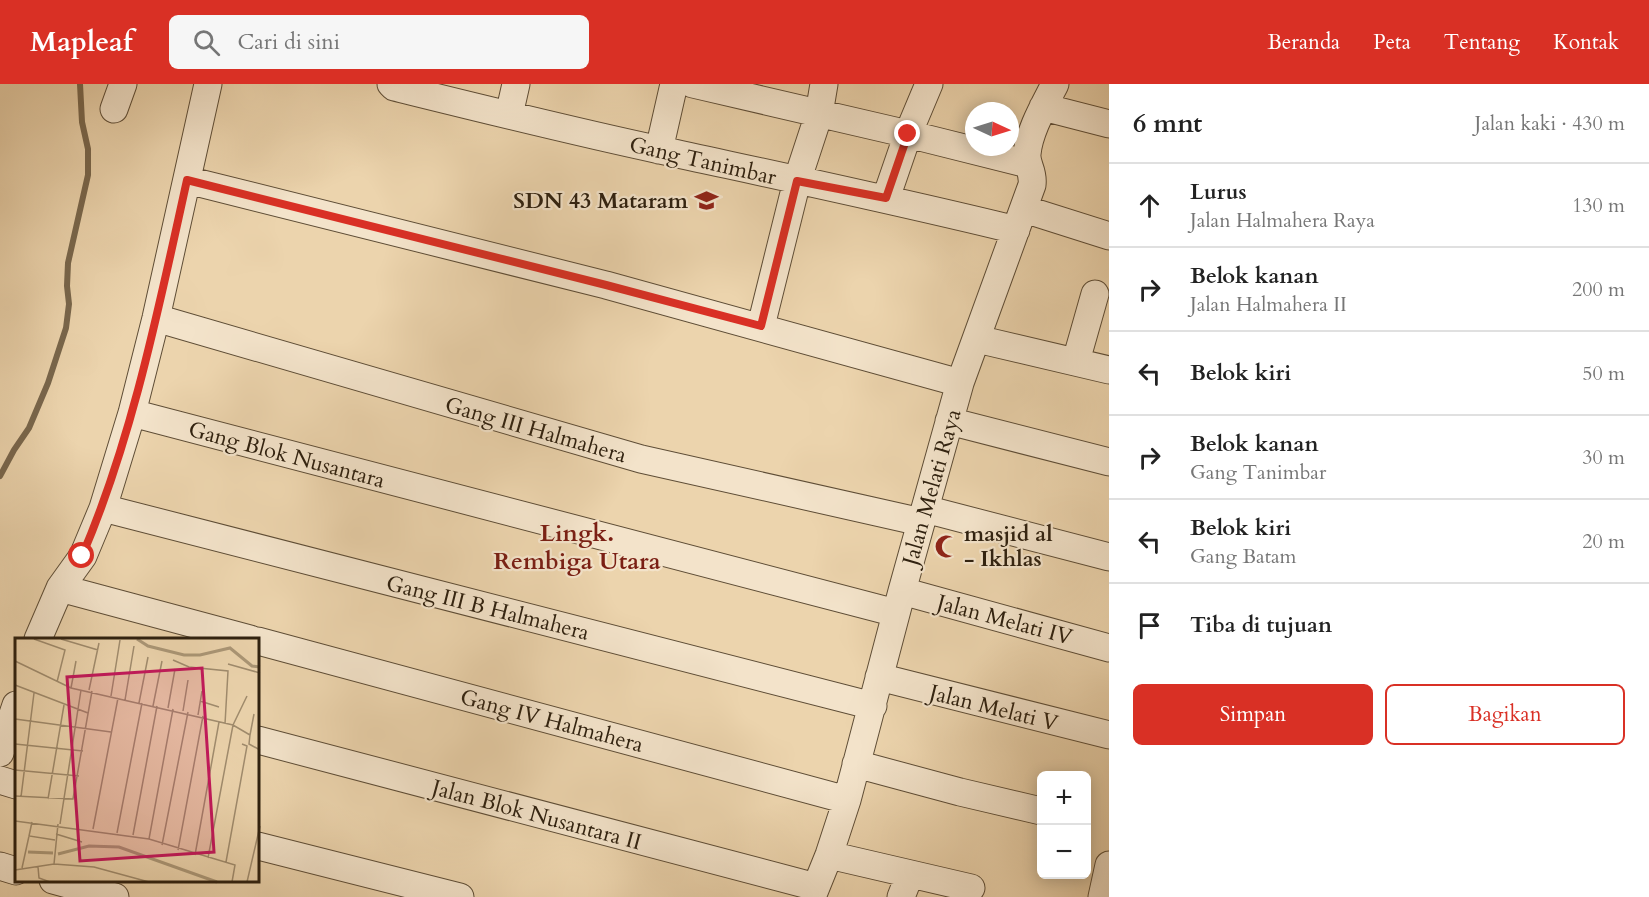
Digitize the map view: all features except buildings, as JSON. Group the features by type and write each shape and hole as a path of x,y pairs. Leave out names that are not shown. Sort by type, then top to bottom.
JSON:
{"street":[{"path":"114,109 123,84"},
{"path":"39,638 60,588 82,556 103,508 132,413 156,318 208,84"},
{"name":"Gang Tanimbar","path":"391,84 394,87 509,115 797,181 1109,236"},
{"path":"509,115 516,84"},
{"path":"659,150 674,84"},
{"path":"693,84 1028,164"},
{"path":"761,326 797,181 819,114 825,84"},
{"path":"886,198 908,134 929,84"},
{"path":"1049,95 1109,124"},
{"name":"Jalan Melati Raya","path":"814,892 847,800 960,383 1020,220 1033,177 1028,164 1029,147 1049,95"},
{"path":"187,180 595,282 761,326 960,383"},
{"path":"1076,362 1095,294"},
{"name":"Gang III Halmahera","path":"156,318 641,459 923,515 1109,557"},
{"path":"977,339 1109,370"},
{"name":"Gang Blok Nusantara","path":"132,413 899,602"},
{"path":"949,421 1109,462"},
{"name":"Gang III B Halmahera","path":"103,508 873,706"},
{"path":"60,588 246,638"},
{"name":"Jalan Melati IV","path":"899,602 1109,648"},
{"name":"Gang IV Halmahera","path":"260,642 847,800"},
{"name":"Jalan Melati V","path":"879,677 1109,735"},
{"path":"0,753 15,708"},
{"name":"Jalan Blok Nusantara II","path":"260,741 814,892"},
{"path":"856,764 1037,810"},
{"path":"0,780 15,784"},
{"path":"260,847 460,897"},
{"path":"829,855 906,885 971,888"},
{"path":"1102,897 1109,865"},
{"path":"0,866 15,871"},
{"path":"60,882 115,897"}],"waterway":[{"path":"0,476 29,428 48,383 66,328 69,304 68,263 88,175 88,149 82,122 80,84"}],"place":[{"name":"SDN 43 Mataram","path":"706,200"},
{"name":"masjid al - Ikhlas","path":"946,546"}],"district":[{"name":"Lingk. Rembiga Utara","path":"577,547"}],"route":[{"path":"82,556 103,508 132,413 187,180 761,326 797,181 886,198 908,134"}]}
